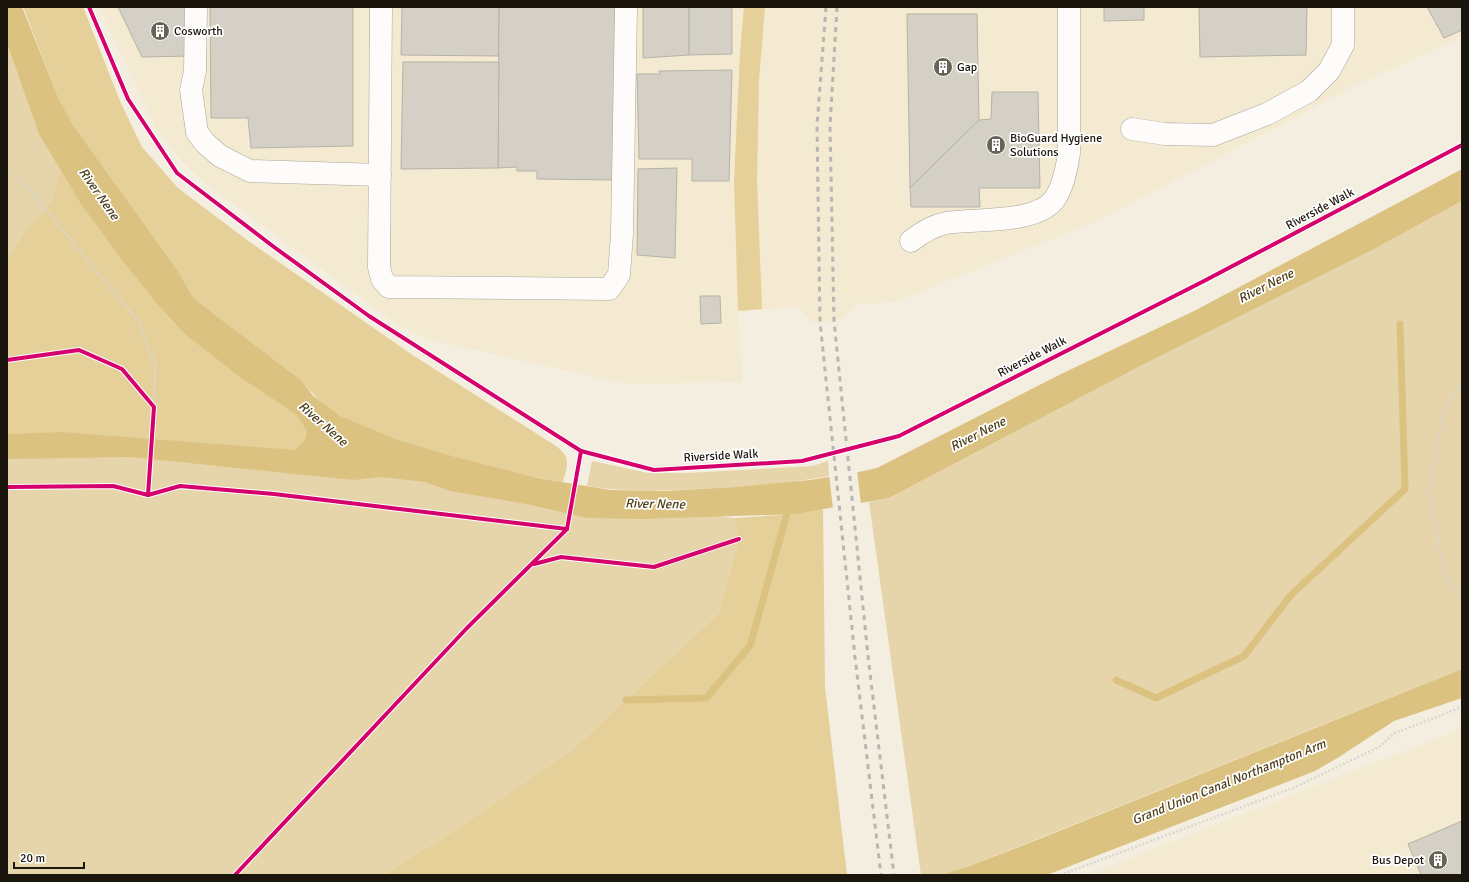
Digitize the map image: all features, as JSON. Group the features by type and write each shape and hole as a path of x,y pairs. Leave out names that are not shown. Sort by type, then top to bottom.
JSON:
{"lane":[{"path":"196,7 195,71 191,90 197,132 205,143 220,156 250,171 380,175"},
{"path":"381,7 379,267 382,279 389,287 609,289 619,275 622,234 626,7"},
{"path":"911,241 925,230 946,223 1020,217 1043,208 1056,198 1067,170 1069,7"},
{"path":"1132,129 1166,134 1213,135 1267,114 1309,91 1329,71 1343,45 1343,7"}],"path":[{"path":"7,172 29,189 138,321 155,363 154,408 148,495"},
{"path":"1462,381 1443,413 1428,491 1445,577 1462,596"},
{"path":"141,494 154,494"},
{"path":"235,875 467,628 567,529 568,522"},
{"path":"559,528 567,529"},
{"path":"1060,875 1293,788 1379,747 1395,732 1462,707"}],"shaded area":[{"path":"7,7 9,7 70,152 268,376 529,493 734,518 739,539 719,613 570,752 444,837 383,875 7,875"},
{"path":"23,7 83,7 120,101 142,147 178,188 247,240 414,356 556,446 564,454 567,462 563,482 515,473 466,461 394,439 347,420 323,404 301,380 193,298 178,271 73,125 59,99"},
{"path":"99,7 1462,7 1462,37 1358,84 1102,219 895,302 858,304 841,320 813,323 799,307 738,311 742,382 627,384 430,340 398,325 207,185 179,158 157,130"},
{"path":"744,7 765,7 759,80 757,181 762,309 738,311 734,181 740,53"},
{"path":"61,172 122,260 158,305 186,335 240,377 297,415 307,431 306,441 295,450 61,432 7,434 7,261 25,232 51,204"},
{"path":"1462,201 1462,669 967,867 940,875 921,875 869,502 889,498 1150,361 1376,248"},
{"path":"592,461 648,473 687,473 813,466 828,461 829,476 780,483 731,487 656,491 629,490 587,486"},
{"path":"823,508 825,687 847,875 383,875 444,837 570,752 719,613 739,539 734,518 798,514"},
{"name":"Bus Depot","path":"1462,728 1462,875 1087,875 1446,735"}],"water":[{"name":"River Nene","path":"7,7 22,7 59,99 73,125 178,271 193,298 301,380 314,397 340,416 395,439 455,457 538,478 610,490 665,491 735,487 810,480 877,468 1059,375 1194,311 1462,169 1462,201 1376,248 1150,361 889,498 878,500 798,514 643,519 587,518 531,505 450,491 425,482 380,477 354,480 131,457 7,459 7,434 61,432 295,450 305,441 307,431 297,415 240,377 186,335 158,305 122,260 81,204 39,134 7,43"},
{"name":"Grand Union Canal Northampton Arm","path":"1462,669 1462,698 1394,721 1315,771 1047,875 940,875 967,867 1044,837"}],"pier":[{"path":"857,470 861,505 833,509 829,474"}],"building":[{"name":"Cosworth","path":"118,7 191,7 191,56 142,57"},
{"name":"Cosworth","path":"210,7 353,7 353,146 251,148 248,118 211,118"},
{"path":"402,7 499,7 499,56 401,55"},
{"path":"499,7 615,7 615,180 537,179 537,171 517,171 517,167 498,168"},
{"path":"643,7 689,7 689,55 643,58"},
{"path":"689,7 732,7 732,54 689,55"},
{"path":"1104,7 1144,7 1144,20 1104,21"},
{"path":"1199,7 1307,7 1306,55 1200,57"},
{"path":"1427,7 1462,7 1462,30 1444,38"},
{"name":"Gap","path":"907,14 977,14 979,120 910,188"},
{"path":"403,62 499,62 498,168 401,169"},
{"path":"732,70 729,181 692,181 692,159 639,159 637,74 660,74 659,71"},
{"name":"BioGuard Hygiene Solutions","path":"992,92 1038,92 1040,188 979,188 980,207 911,207 910,188 979,120 991,119"},
{"path":"677,168 675,258 637,255 638,169"},
{"path":"700,296 720,296 721,323 701,324"},
{"name":"Bus Depot","path":"1462,821 1462,875 1421,875 1408,844"}],"waterway":[{"path":"1116,680 1156,698 1244,656 1291,595 1405,489 1400,324"},
{"path":"626,700 706,698 750,646 789,506"}],"railway":[{"path":"826,7 817,126 820,322 855,657 881,875"},
{"path":"837,7 830,126 834,321 868,656 894,875"}],"cycle path":[{"name":"Riverside Walk","path":"89,7 128,99 177,173 274,247 369,316 581,451 654,470 802,461 899,436 1204,281 1462,145"},
{"path":"7,360 79,350 122,369 154,407 148,495"},
{"path":"567,529 581,451"},
{"path":"7,487 113,486 148,495 180,486 274,494 567,529"},
{"path":"235,875 467,628 567,529"},
{"path":"534,564 561,557 654,567 739,539"}],"place":[{"name":"Cosworth","path":"160,31"},
{"name":"Gap","path":"943,67"},
{"name":"BioGuard Hygiene Solutions","path":"996,145"},
{"name":"Bus Depot","path":"1438,860"}]}
